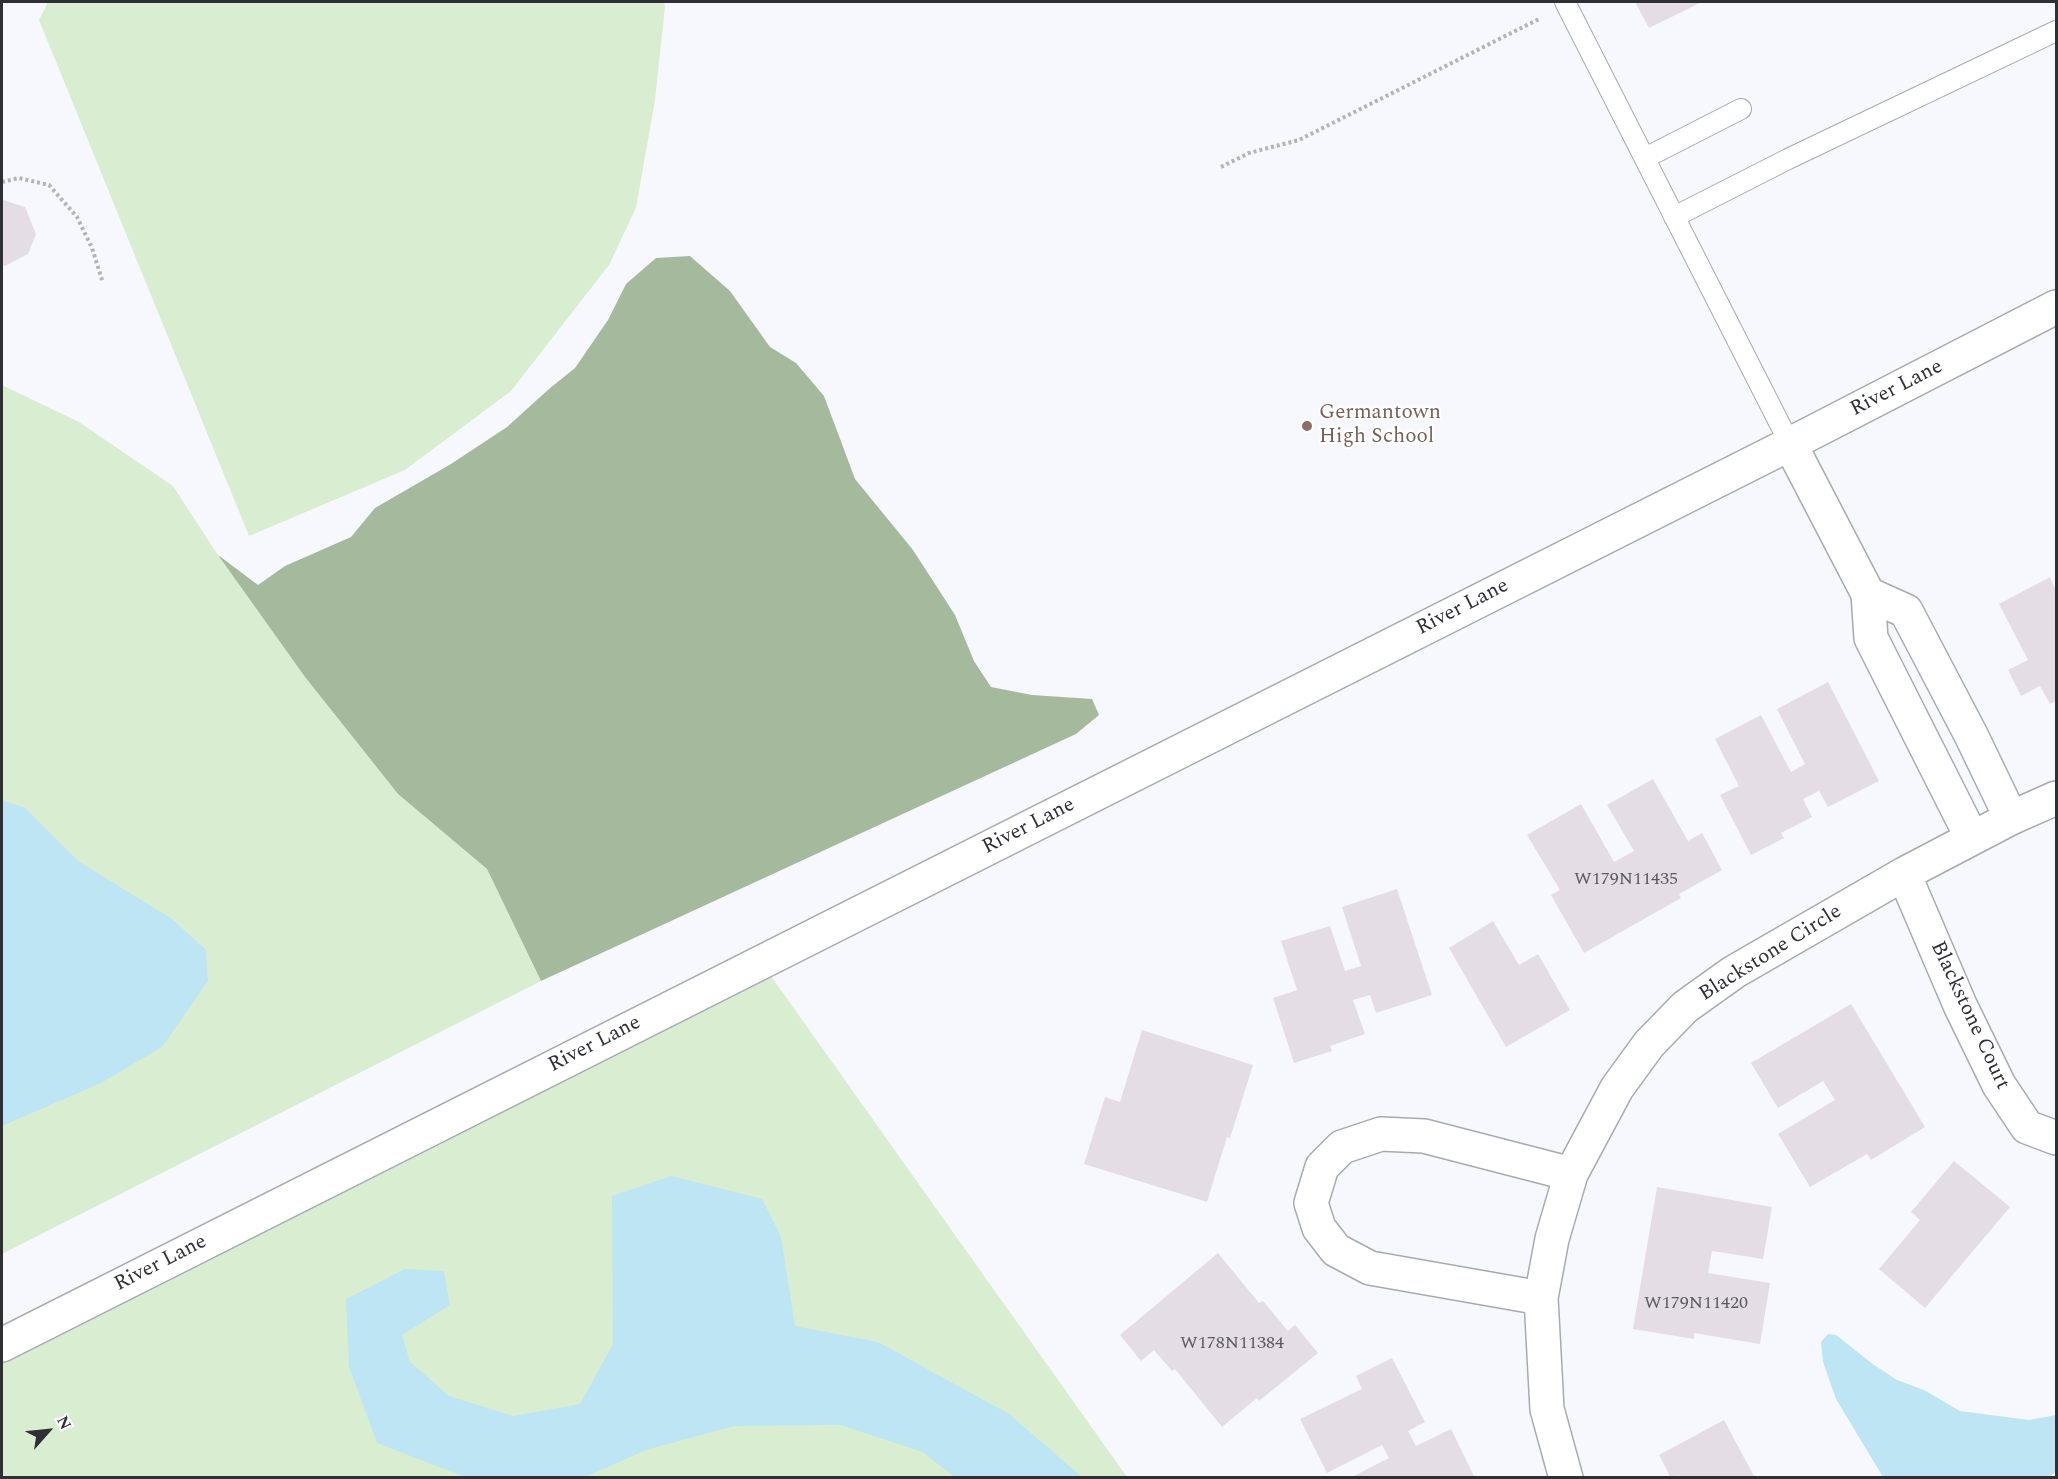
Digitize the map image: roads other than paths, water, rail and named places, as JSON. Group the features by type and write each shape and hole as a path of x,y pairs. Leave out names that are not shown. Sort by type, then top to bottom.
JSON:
{"street":[{"name":"River Lane","path":"2,1345 2056,308"},
{"path":"1790,444 1868,594 1871,638 1972,838"},
{"path":"1868,594 1906,611 1971,735 2010,818"},
{"name":"Blackstone Circle","path":"1566,1478 1547,1409 1541,1298 1552,1239 1571,1174 1617,1088 1650,1044 1685,1007 1734,972 1904,874 2010,818 2056,798"},
{"name":"Blackstone Court","path":"1904,874 1960,1005 1999,1085 2027,1127 2056,1138"},
{"path":"1541,1298 1370,1268 1336,1250 1319,1228 1311,1203 1322,1167 1342,1147 1381,1134 1424,1136 1571,1174"}],"lane":[{"path":"1566,3 1790,444"},
{"path":"1674,217 1788,159 2056,31"},
{"path":"1645,158 1741,109"}],"water":[{"path":"2,800 25,808 78,861 172,919 206,950 208,981 162,1047 101,1083 2,1126"},
{"path":"671,1176 762,1199 781,1237 795,1326 878,1342 1009,1414 1082,1477 954,1477 923,1452 840,1425 734,1426 646,1450 583,1478 465,1477 377,1443 349,1367 346,1299 405,1269 444,1271 450,1305 402,1335 410,1362 449,1396 513,1416 580,1404 613,1344 612,1196"},
{"path":"1828,1334 1836,1335 1897,1380 1924,1390 1960,1411 2029,1420 2056,1415 2056,1472 2046,1478 1883,1477 1836,1399 1823,1362 1821,1342"}],"place":[{"name":"Germantown High School","path":"1307,426"}]}
